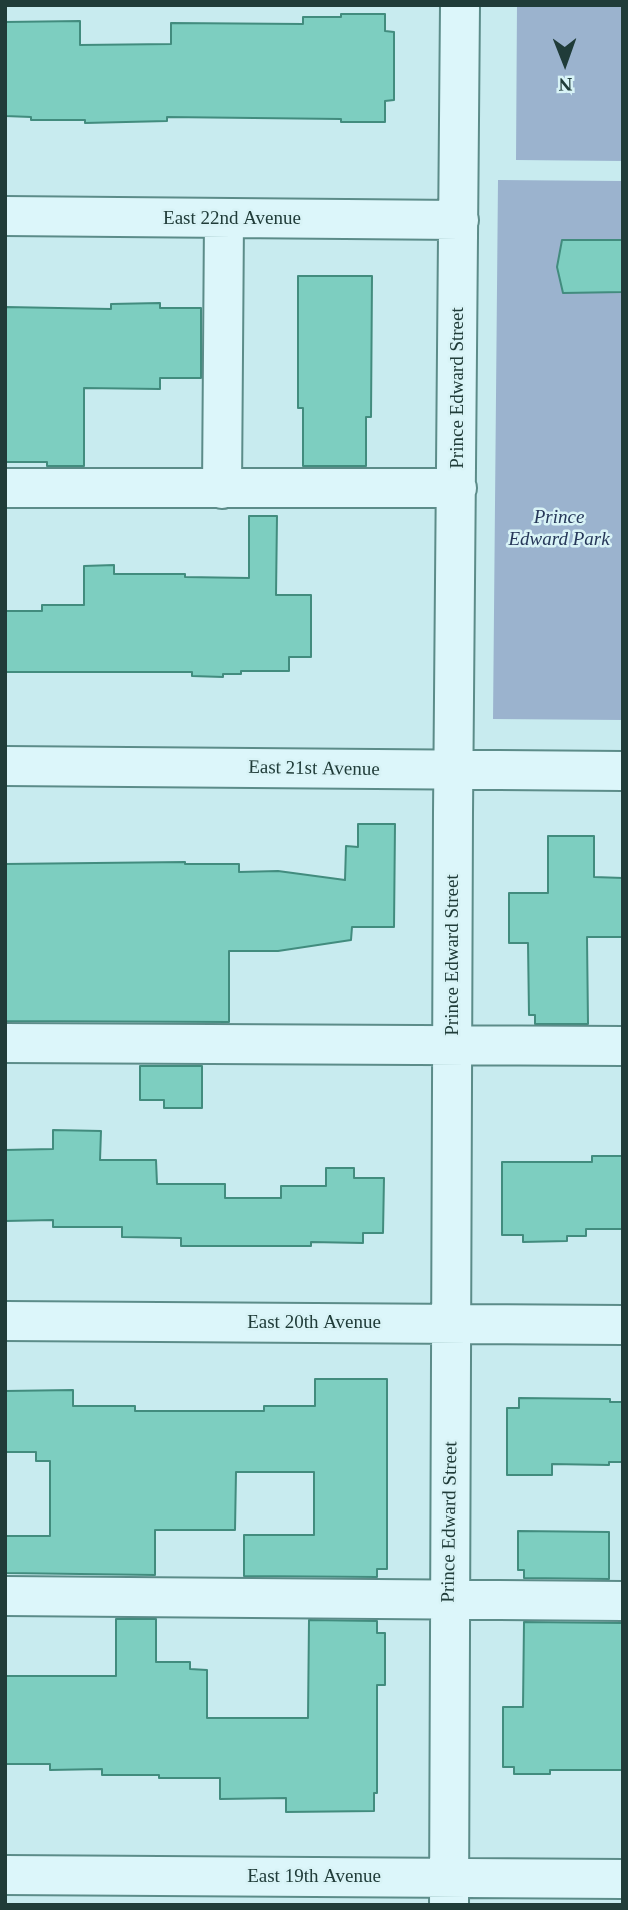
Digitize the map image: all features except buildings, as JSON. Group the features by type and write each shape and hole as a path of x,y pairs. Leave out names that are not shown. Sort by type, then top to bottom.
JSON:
{"street":[{"name":"Prince Edward Street","path":"449,1892 460,5"},
{"name":"East 22nd Avenue","path":"5,216 459,220"},
{"path":"222,489 224,219"},
{"path":"5,488 457,488"},
{"name":"East 21st Avenue","path":"5,766 623,771"},
{"path":"5,1042 623,1046"},
{"name":"East 20th Avenue","path":"5,1321 623,1325"},
{"path":"5,1597 623,1601"},
{"name":"East 19th Avenue","path":"5,1875 449,1892 623,1879"}],"green space":[{"path":"517,5 623,5 623,161 516,160"},
{"name":"Prince Edward Park","path":"498,180 623,181 623,720 493,719"}]}
